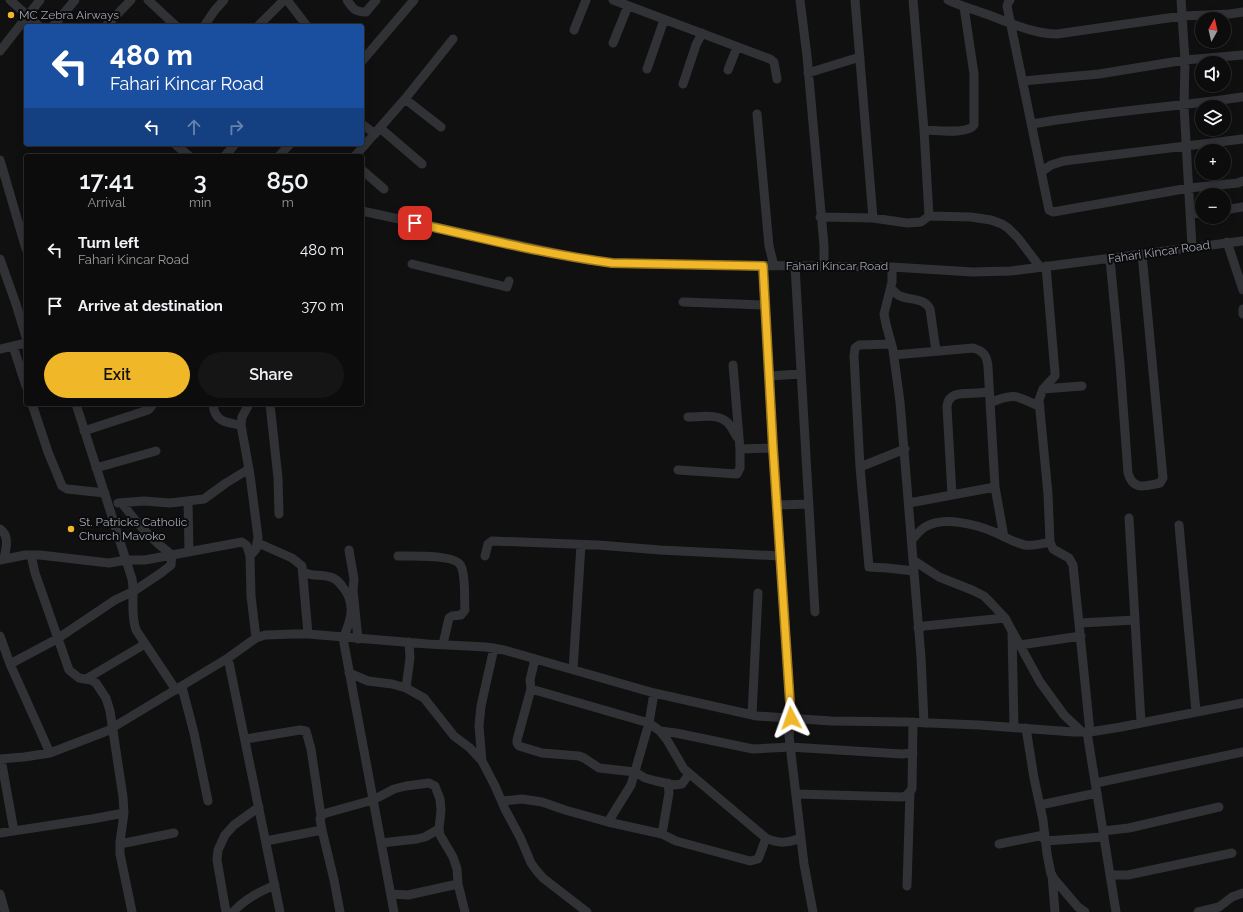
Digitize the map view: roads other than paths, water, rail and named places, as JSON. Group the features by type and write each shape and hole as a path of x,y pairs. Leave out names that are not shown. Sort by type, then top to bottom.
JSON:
{"street":[{"path":"10,0 37,24"},
{"path":"0,51 40,0"},
{"path":"55,24 75,0"},
{"path":"108,24 131,0"},
{"path":"148,0 165,22"},
{"path":"205,24 224,0"},
{"path":"260,24 284,0"},
{"path":"288,0 306,24"},
{"path":"347,0 353,9 358,12 366,12 376,0"},
{"path":"364,59 414,0"},
{"path":"574,30 586,0"},
{"path":"613,0 770,59 774,62 777,79"},
{"path":"800,0 824,246 824,266"},
{"path":"855,0 873,218"},
{"path":"913,0 924,130 929,216"},
{"path":"948,0 1010,24 1048,34 1182,16 1243,12"},
{"path":"1010,0 1007,6 1010,24 1049,210 1054,212 1189,188 1238,183 1243,181"},
{"path":"1181,0 1186,60 1184,106 1192,247"},
{"path":"613,43 628,6"},
{"path":"924,130 965,131 974,125 974,74 964,7"},
{"path":"647,69 664,20"},
{"path":"683,84 702,33"},
{"path":"0,34 8,40"},
{"path":"364,146 405,99 453,39"},
{"path":"728,70 737,47"},
{"path":"1023,81 1099,74 1186,60 1243,55"},
{"path":"808,73 860,58"},
{"path":"1032,124 1082,116 1184,106 1243,97"},
{"path":"405,99 441,127"},
{"path":"757,114 768,246 774,266"},
{"path":"364,125 377,131 422,164"},
{"path":"1042,172 1051,165 1064,161 1243,139"},
{"path":"179,146 187,154"},
{"path":"227,154 233,146"},
{"path":"281,154 288,146"},
{"path":"357,154 364,146"},
{"path":"0,160 23,226"},
{"path":"364,172 384,188"},
{"path":"1231,209 1243,207"},
{"name":"Fahari Kincar Road","path":"364,212 592,260 636,264 892,267 973,272 1011,271 1243,241"},
{"path":"1190,214 1195,213"},
{"path":"820,217 873,218 907,223 921,222 929,216 971,217 991,220 1002,224 1018,238 1043,267 1055,373 1053,378 1043,389 1039,400 1048,494 1050,542 1053,549 1069,558 1073,565 1080,623 1086,732 1096,783 1116,912"},
{"path":"1227,242 1243,290"},
{"path":"1110,259 1128,473 1130,482 1135,485 1146,486 1160,484 1163,478 1142,254"},
{"path":"0,259 2,271 16,304 24,330"},
{"path":"412,264 507,287 509,281"},
{"path":"763,266 773,448 791,718 789,736 804,864 813,912"},
{"path":"795,266 815,612"},
{"path":"892,267 891,288 884,314 894,355 905,449 924,723"},
{"path":"891,288 899,295 921,301 928,305 930,309 936,351"},
{"path":"683,302 765,305"},
{"path":"1243,309 1243,314"},
{"path":"0,350 24,343"},
{"path":"891,344 859,345 855,348 854,356 860,467 868,567 914,571"},
{"path":"13,346 24,380"},
{"path":"894,355 973,348 981,351 987,358 995,487 1004,537"},
{"path":"678,470 737,474 740,468 740,449 733,365"},
{"path":"769,376 801,374"},
{"path":"1043,389 1082,386"},
{"path":"952,494 947,406 948,400 956,394 983,393 989,391"},
{"path":"990,403 1001,398 1014,396 1040,408"},
{"path":"33,406 48,452 62,486 66,489 105,493"},
{"path":"77,406 126,560 134,591 133,619 136,630 144,644 179,688 194,733 208,801"},
{"path":"84,430 148,410 152,406"},
{"path":"213,406 213,411 216,416 225,422 241,425"},
{"path":"247,406 242,417 241,425 249,469 258,543 256,549 250,556"},
{"path":"270,406 278,478 279,514"},
{"path":"688,417 715,417 722,419 728,423 738,438"},
{"path":"740,449 773,448"},
{"path":"860,467 905,449"},
{"path":"96,468 156,451"},
{"path":"108,505 149,501 170,503 204,499 249,469"},
{"path":"909,503 995,487"},
{"path":"188,501 189,551"},
{"path":"122,503 132,518 156,543 172,554"},
{"path":"778,505 809,504"},
{"path":"1129,518 1141,722"},
{"path":"912,540 923,528 933,523 942,522 964,523 985,528 1004,537 1025,544 1032,545 1050,542"},
{"path":"1179,525 1196,712"},
{"path":"0,529 6,534 7,540 2,559 31,555 109,563 126,560 145,560 242,542 247,546 250,556 251,596 256,638"},
{"path":"485,556 488,544 492,541 598,545 660,550 780,556"},
{"path":"258,543 298,562 302,566 308,634"},
{"path":"574,670 581,545"},
{"path":"349,550 354,579 353,590 358,639"},
{"path":"10,664 57,639 115,600 134,591 169,567 172,562 172,554"},
{"path":"31,555 35,573 69,670 79,678 91,680 96,683 106,698 110,711 124,813 120,854 132,912"},
{"path":"398,556 445,558 455,560 460,564 463,571 465,610 461,615 452,616 449,618 443,644"},
{"path":"913,560 939,577 960,584 984,596 1005,618 1040,682 1064,715 1086,732"},
{"path":"303,572 310,576 332,577 338,581 348,593 351,602 352,614 349,627 343,638 394,912"},
{"path":"752,715 758,593"},
{"path":"918,628 924,626 1005,618"},
{"path":"1080,623 1135,620"},
{"path":"1012,630 1014,727"},
{"path":"14,830 1,759 50,753 112,729 228,658 256,638 266,636 308,634 343,638 494,648 654,693 723,709 752,715 831,721 913,722 1086,732 1243,703"},
{"path":"0,636 10,664 50,753"},
{"path":"1020,645 1081,636"},
{"path":"406,688 410,658 409,642"},
{"path":"86,679 144,644"},
{"path":"482,761 479,726 481,706 494,648"},
{"path":"228,658 246,739 280,912"},
{"path":"535,659 530,680 531,689 517,740 519,746 542,753 579,756 599,768 635,772 645,778 668,784 680,785 689,774"},
{"path":"349,673 368,681 392,684 406,688 424,698 454,736 470,748 482,761 536,870 543,878 587,912"},
{"path":"531,689 649,723 660,731 667,740 679,763 689,774 766,838 781,843 801,838"},
{"path":"608,822 626,794 635,772 649,723 654,693"},
{"path":"907,886 910,792 912,789 913,722"},
{"path":"1026,728 1034,778 1043,820 1055,912"},
{"path":"246,739 300,730 306,731 321,816 320,820 340,912"},
{"path":"660,731 684,734 753,749 790,747 892,754 912,753"},
{"path":"1096,783 1243,752"},
{"path":"321,816 323,814 373,800 394,789 425,783 436,786 440,798 441,810 439,829 444,842 453,857 457,869 458,884 465,912"},
{"path":"662,834 669,793 668,784"},
{"path":"796,794 903,797 910,792"},
{"path":"1040,805 1097,794"},
{"path":"502,801 522,799 532,800 608,822 662,834 676,841 750,861 758,859 766,838"},
{"path":"226,912 217,860 218,850 226,835 234,826 259,807"},
{"path":"999,844 1045,838 1103,834 1219,807"},
{"path":"0,833 124,813"},
{"path":"382,843 418,839 425,837 439,829"},
{"path":"266,841 322,830"},
{"path":"120,844 174,833"},
{"path":"1110,876 1128,875 1232,853"},
{"path":"1051,874 1078,907 1085,912"},
{"path":"391,894 408,895 458,884"},
{"path":"234,912 240,904 252,896 275,885"},
{"path":"1198,912 1219,907 1232,897 1243,893"},
{"path":"0,894 5,912"}],"place":[{"name":"MC Zebra Airways","path":"11,15"},
{"name":"St. Patricks Catholic Church Mavoko","path":"71,529"}]}
